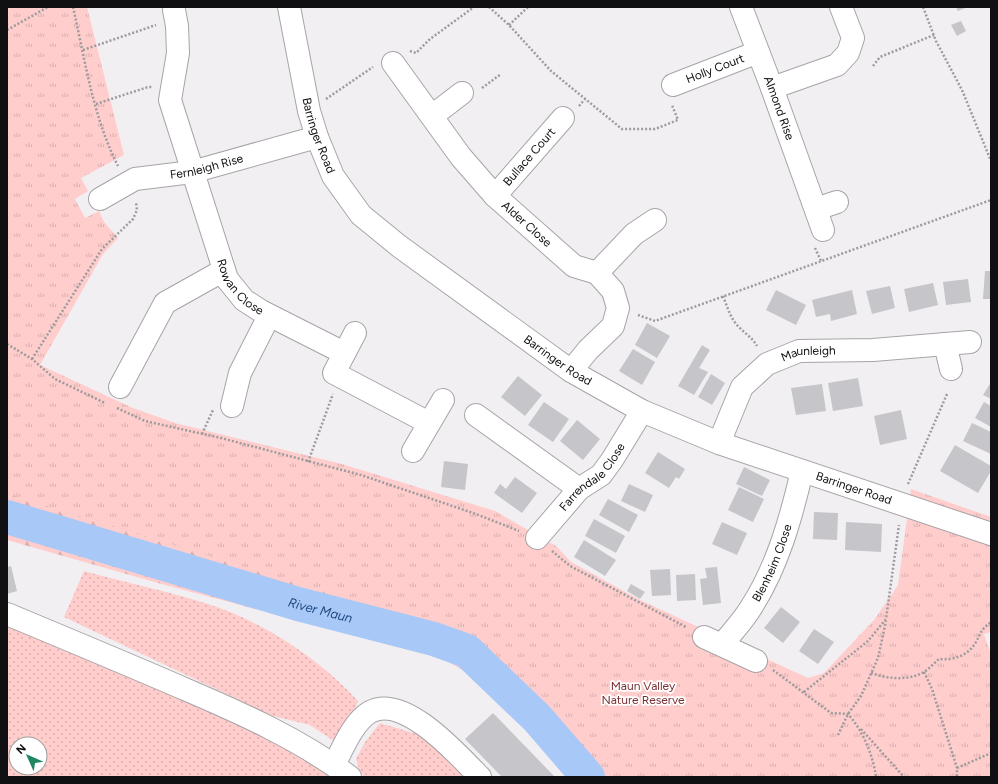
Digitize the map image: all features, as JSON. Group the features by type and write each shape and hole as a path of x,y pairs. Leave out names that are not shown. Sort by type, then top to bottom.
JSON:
{"street":[{"name":"Barringer Road","path":"290,7 310,111 317,137 333,176 361,215 399,246 571,371 642,411 719,443 991,534"},
{"name":"Almond Rise","path":"742,7 823,230"},
{"path":"772,88 837,65 848,53 853,38 841,7"},
{"name":"Rowan Close","path":"174,10 178,53 170,100 227,278 244,300 269,316 344,353"},
{"name":"Holly Court","path":"678,83 758,52"},
{"name":"Alder Close","path":"393,63 473,172 495,196 574,266 597,273"},
{"path":"432,116 462,93"},
{"name":"Bullace Court","path":"495,196 563,118"},
{"name":"Fernleigh Rise","path":"100,199 135,179 192,172 317,137"},
{"path":"816,209 837,202"},
{"path":"571,371 588,350 613,326 618,308 613,291 597,273 634,234 655,220"},
{"path":"120,387 165,303 224,270"},
{"path":"232,406 240,374 269,316"},
{"path":"355,333 334,373 429,423"},
{"name":"Maunleigh","path":"719,443 742,387 767,364 799,351 873,350 970,342"},
{"path":"945,344 951,369"},
{"path":"413,451 443,400"},
{"name":"Farrendale Close","path":"537,538 579,489 600,475 612,460 642,411"},
{"path":"476,415 579,489"},
{"name":"Blenheim Close","path":"713,641 752,606 770,569 788,526 802,471"},
{"path":"7,614 99,651 219,704 281,734 342,771 356,727 370,713 384,708 400,710 412,718 448,744 480,777"},
{"path":"713,641 756,662"}],"path":[{"path":"7,30 48,7"},
{"path":"489,7 509,25 551,71 622,129 655,129 678,120 672,104 678,83"},
{"path":"509,25 528,7"},
{"path":"923,7 934,35 962,90 991,161"},
{"path":"83,50 157,25"},
{"path":"873,66 880,57 934,35"},
{"path":"96,104 145,88"},
{"path":"618,308 655,321 991,200"},
{"path":"723,296 730,315 738,326 752,338 767,364"},
{"path":"7,344 32,359 55,380 145,421 221,438 368,477 476,514 537,538 570,566 713,641"},
{"path":"308,462 335,388 334,373"},
{"path":"906,490 947,394"},
{"path":"838,735 848,714 861,696 878,658 886,619 900,518"},
{"path":"804,692 868,642 886,619"},
{"path":"871,673 887,678 907,677 924,672 939,659 951,660 965,654 976,642 983,628 991,622"},
{"path":"756,662 769,667 831,713 848,714 904,777"},
{"path":"924,672 932,689 956,768 956,777"},
{"path":"859,727 875,767 876,777"},
{"path":"956,768 991,754"}],"green space":[{"name":"Maun Valley Nature Reserve","path":"7,7 87,7 124,155 81,178 88,191 75,199 85,218 99,211 104,222 118,238 103,254 40,365 133,408 175,423 342,464 495,511 556,546 571,562 640,600 808,678 824,673 874,620 898,585 911,489 991,517 991,632 984,634 991,654 991,777 605,777 480,639 7,494"},
{"path":"7,380 845,777 571,777 480,680 443,659 158,583 7,540"},
{"path":"84,571 182,596 214,606 253,622 292,645 344,686 358,701 340,745 310,725 273,716 64,617"},
{"path":"7,616 228,712 339,777 7,777"},
{"path":"380,723 417,734 466,772 463,777 365,777 360,773 356,759 365,742"}],"building":[{"path":"956,7 968,7 958,11"},
{"path":"961,21 966,31 957,36 951,25"},
{"path":"985,271 991,271 991,299 983,299"},
{"path":"968,279 971,302 946,305 943,282"},
{"path":"933,283 938,305 909,312 904,289"},
{"path":"890,286 895,308 872,314 866,291"},
{"path":"776,290 806,305 796,325 766,310"},
{"path":"852,290 857,314 831,321 830,314 816,317 812,300"},
{"path":"647,323 670,336 657,358 635,345"},
{"path":"702,345 710,350 699,368 708,372 694,395 678,386"},
{"path":"633,349 655,362 642,385 619,371"},
{"path":"711,374 725,383 712,405 698,397"},
{"path":"518,376 542,395 525,416 501,397"},
{"path":"858,378 863,406 833,411 828,383"},
{"path":"991,382 991,399 983,395"},
{"path":"822,384 826,411 796,415 791,388"},
{"path":"544,402 569,419 553,442 528,425"},
{"path":"984,402 991,406 991,427 975,418"},
{"path":"901,410 907,439 880,445 874,416"},
{"path":"577,420 600,439 583,460 560,441"},
{"path":"972,423 991,432 991,454 963,441"},
{"path":"955,445 991,466 991,471 978,493 940,471"},
{"path":"658,452 685,469 679,479 676,477 669,488 645,473"},
{"path":"444,461 468,464 465,490 441,487"},
{"path":"744,467 770,480 762,496 736,484"},
{"path":"515,477 537,493 522,513 494,493 500,484 506,489"},
{"path":"629,484 653,495 645,512 621,501"},
{"path":"739,487 764,499 753,522 728,510"},
{"path":"608,499 638,515 629,532 599,515"},
{"path":"814,512 838,513 837,540 813,539"},
{"path":"594,519 625,536 616,553 585,536"},
{"path":"722,522 747,533 737,555 712,544"},
{"path":"846,522 882,524 881,552 845,550"},
{"path":"584,540 616,560 605,576 574,557"},
{"path":"11,566 17,591 7,594 7,567"},
{"path":"717,567 721,603 703,605 700,579 707,578 705,568"},
{"path":"670,569 671,595 652,596 650,570"},
{"path":"695,574 696,600 677,601 676,575"},
{"path":"631,584 645,592 640,599 627,591"},
{"path":"781,607 800,622 783,643 764,628"},
{"path":"814,629 834,642 818,664 799,651"},
{"path":"493,713 555,777 502,777 465,739"}],"waterway":[{"name":"River Maun","path":"7,517 298,604 434,639 467,651 537,718 588,777"}]}
